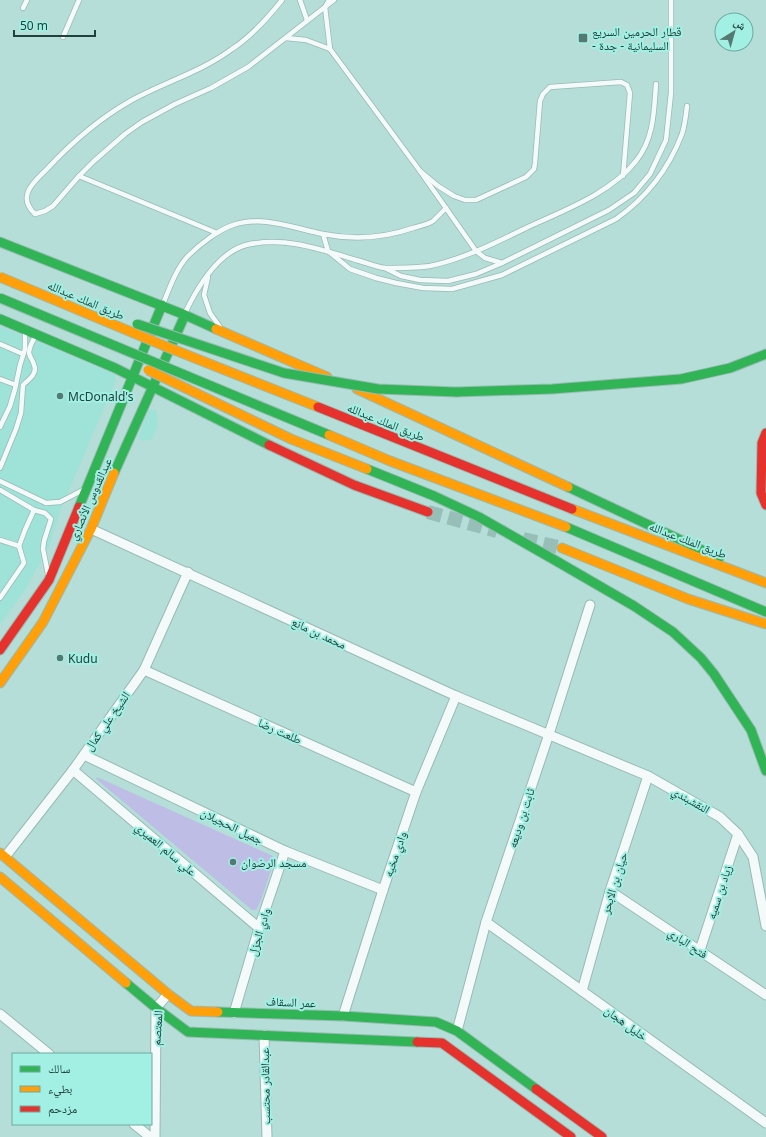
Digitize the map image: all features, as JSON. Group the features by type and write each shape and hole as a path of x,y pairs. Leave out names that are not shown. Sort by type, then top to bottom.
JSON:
{"main road":[{"path":"1,242 185,315 391,404 766,582"},
{"name":"طريق الملك عبدالله","path":"0,277 167,347 572,509 766,582"},
{"path":"10,282 284,373 378,389 456,392 552,389 681,379 730,368 766,354"},
{"path":"0,298 390,461 566,527 766,612"},
{"name":"عبدالقدوس الأنصاري","path":"0,650 39,596 48,580 162,306"},
{"path":"42,315 190,391 291,439 434,496 479,517 634,606 673,632 701,658 718,680 751,730 766,771"},
{"name":"عبدالقدوس الأنصاري","path":"0,683 43,622 91,529 185,315"},
{"path":"0,319 36,333 132,376 283,453 400,503 428,512"},
{"path":"766,433 762,443 761,493 766,505"},
{"path":"562,548 688,599 766,624"},
{"name":"عمر السقاف","path":"2,855 168,994 191,1011 343,1016 436,1022 457,1032 602,1137"},
{"path":"0,877 156,1008 188,1032 442,1043 571,1137"}],"street":[{"name":"محمد بن مانع","path":"91,529 188,572 456,696 549,734"},
{"name":"الشيخ علي كمال","path":"2,855 73,770 144,670 188,572"},
{"name":"ثابت بن وديعه","path":"457,1032 486,922 549,734 590,605"},
{"name":"طلعت رضا","path":"144,670 416,792"},
{"name":"وادي مخيه","path":"343,1016 416,792 456,696"},
{"name":"النقشبندي","path":"549,734 648,776 720,817 738,834 753,857 766,926"},
{"name":"جميل الحجيلان","path":"84,755 285,851 383,890"},
{"name":"علي سالم العميري","path":"73,770 259,928"},
{"name":"حيان بن الابحر","path":"582,991 610,891 648,776"},
{"name":"زياد بن سميه","path":"700,950 738,834"},
{"name":"وادي الجزل","path":"234,1013 259,928 285,851"},
{"name":"فتح الباري","path":"610,891 700,950 766,996"},
{"name":"خليل هجان","path":"486,922 766,1123"},
{"name":"المعتصم","path":"154,1137 156,1008 168,994"},
{"path":"0,1014 48,1053"},
{"name":"عبدالقادر محتسب","path":"264,1035 266,1137"},
{"path":"135,1125 150,1137"}],"lane":[{"path":"23,8 27,0"},
{"path":"64,37 79,0"},
{"path":"282,0 253,33 232,50 201,69 132,100 101,120 68,147 34,182 27,192 26,198 32,211 35,214 53,206 79,176 109,147 142,122 175,104 230,79 266,55 307,20 334,0"},
{"path":"300,0 307,20"},
{"path":"329,0 325,8 330,49 476,250 485,258 502,263"},
{"path":"185,315 194,294 224,256 244,246 268,241 294,242 383,268 401,276 420,280 448,281 476,274 502,263 609,210 634,193 650,174 666,140 671,93 671,0"},
{"path":"286,38 306,40 330,49"},
{"path":"420,171 438,186 454,196 465,200 476,200 483,197 526,177 534,169 540,101 543,94 550,87 621,82 627,86 630,93 622,176"},
{"path":"383,268 430,266 476,250 588,199 622,176 636,161 647,144 654,117 656,84"},
{"path":"323,234 328,251 350,269 376,278 423,288 452,288 502,275 616,219 633,207 658,179 668,163 682,133 688,106"},
{"path":"79,176 217,233"},
{"path":"162,306 173,278 187,256 217,233 234,225 261,221 292,225 323,234 353,237 380,236 400,233 432,221 446,208"},
{"path":"209,274 204,295 210,313 226,334"},
{"path":"0,427 10,406 16,385 23,354 25,329"},
{"path":"0,468 21,413 22,385 32,377 35,371 35,366 29,353 36,333"},
{"path":"0,344 23,354"},
{"path":"0,379 16,385"},
{"path":"0,481 46,503 60,502 86,488"},
{"path":"0,490 34,510 45,513 51,519 43,549 48,580"},
{"path":"0,598 24,563 19,546 34,510"},
{"path":"0,540 19,546"}],"shaded area":[{"path":"0,326 115,374 116,380 60,511 50,544 25,590 0,624"},
{"path":"149,409 156,410 158,424 152,439 143,441 138,438"},
{"path":"95,778 99,778 273,856 274,861 261,900 256,910 252,910"}],"tunnel":[{"path":"428,512 497,531"},
{"path":"523,539 562,548"}],"traffic: fast":[{"path":"0,242 185,315 216,329"},
{"path":"0,298 329,435"},
{"path":"79,507 162,305"},
{"path":"114,473 185,315"},
{"path":"0,319 115,368 269,445"},
{"path":"137,324 284,373 378,389 456,392"},
{"path":"456,392 552,389 681,379 730,368 766,354"},
{"path":"367,469 434,496 479,517 558,562"},
{"path":"568,487 719,558"},
{"path":"566,527 766,612"},
{"path":"558,562 634,606 673,632 701,658 714,674 751,730 766,771"},
{"path":"126,983 188,1032 417,1042"},
{"path":"218,1012 343,1016 436,1022 457,1031 536,1089"}],"traffic: slow":[{"path":"0,277 167,347 318,407"},
{"path":"216,329 327,377"},
{"path":"148,370 291,439 367,469"},
{"path":"357,389 568,487"},
{"path":"329,435 390,461 566,527"},
{"path":"0,683 43,622 91,529 114,473"},
{"path":"572,509 766,583"},
{"path":"562,548 688,599 766,624"},
{"path":"0,853 168,994 191,1011 218,1012"},
{"path":"0,877 126,983"}],"traffic: jam":[{"path":"318,407 572,509"},
{"path":"766,433 762,443 761,493 766,505"},
{"path":"269,445 354,485 428,512"},
{"path":"0,650 49,580 79,507"},
{"path":"417,1042 442,1043 571,1137"},
{"path":"536,1089 602,1137"}],"place":[{"name":"قطار الحرمين السريع - السليمانية - جدة","path":"583,38"},
{"name":"McDonald's","path":"60,396"},
{"name":"Kudu","path":"60,658"},
{"name":"مسجد الرضوان","path":"233,862"}]}
